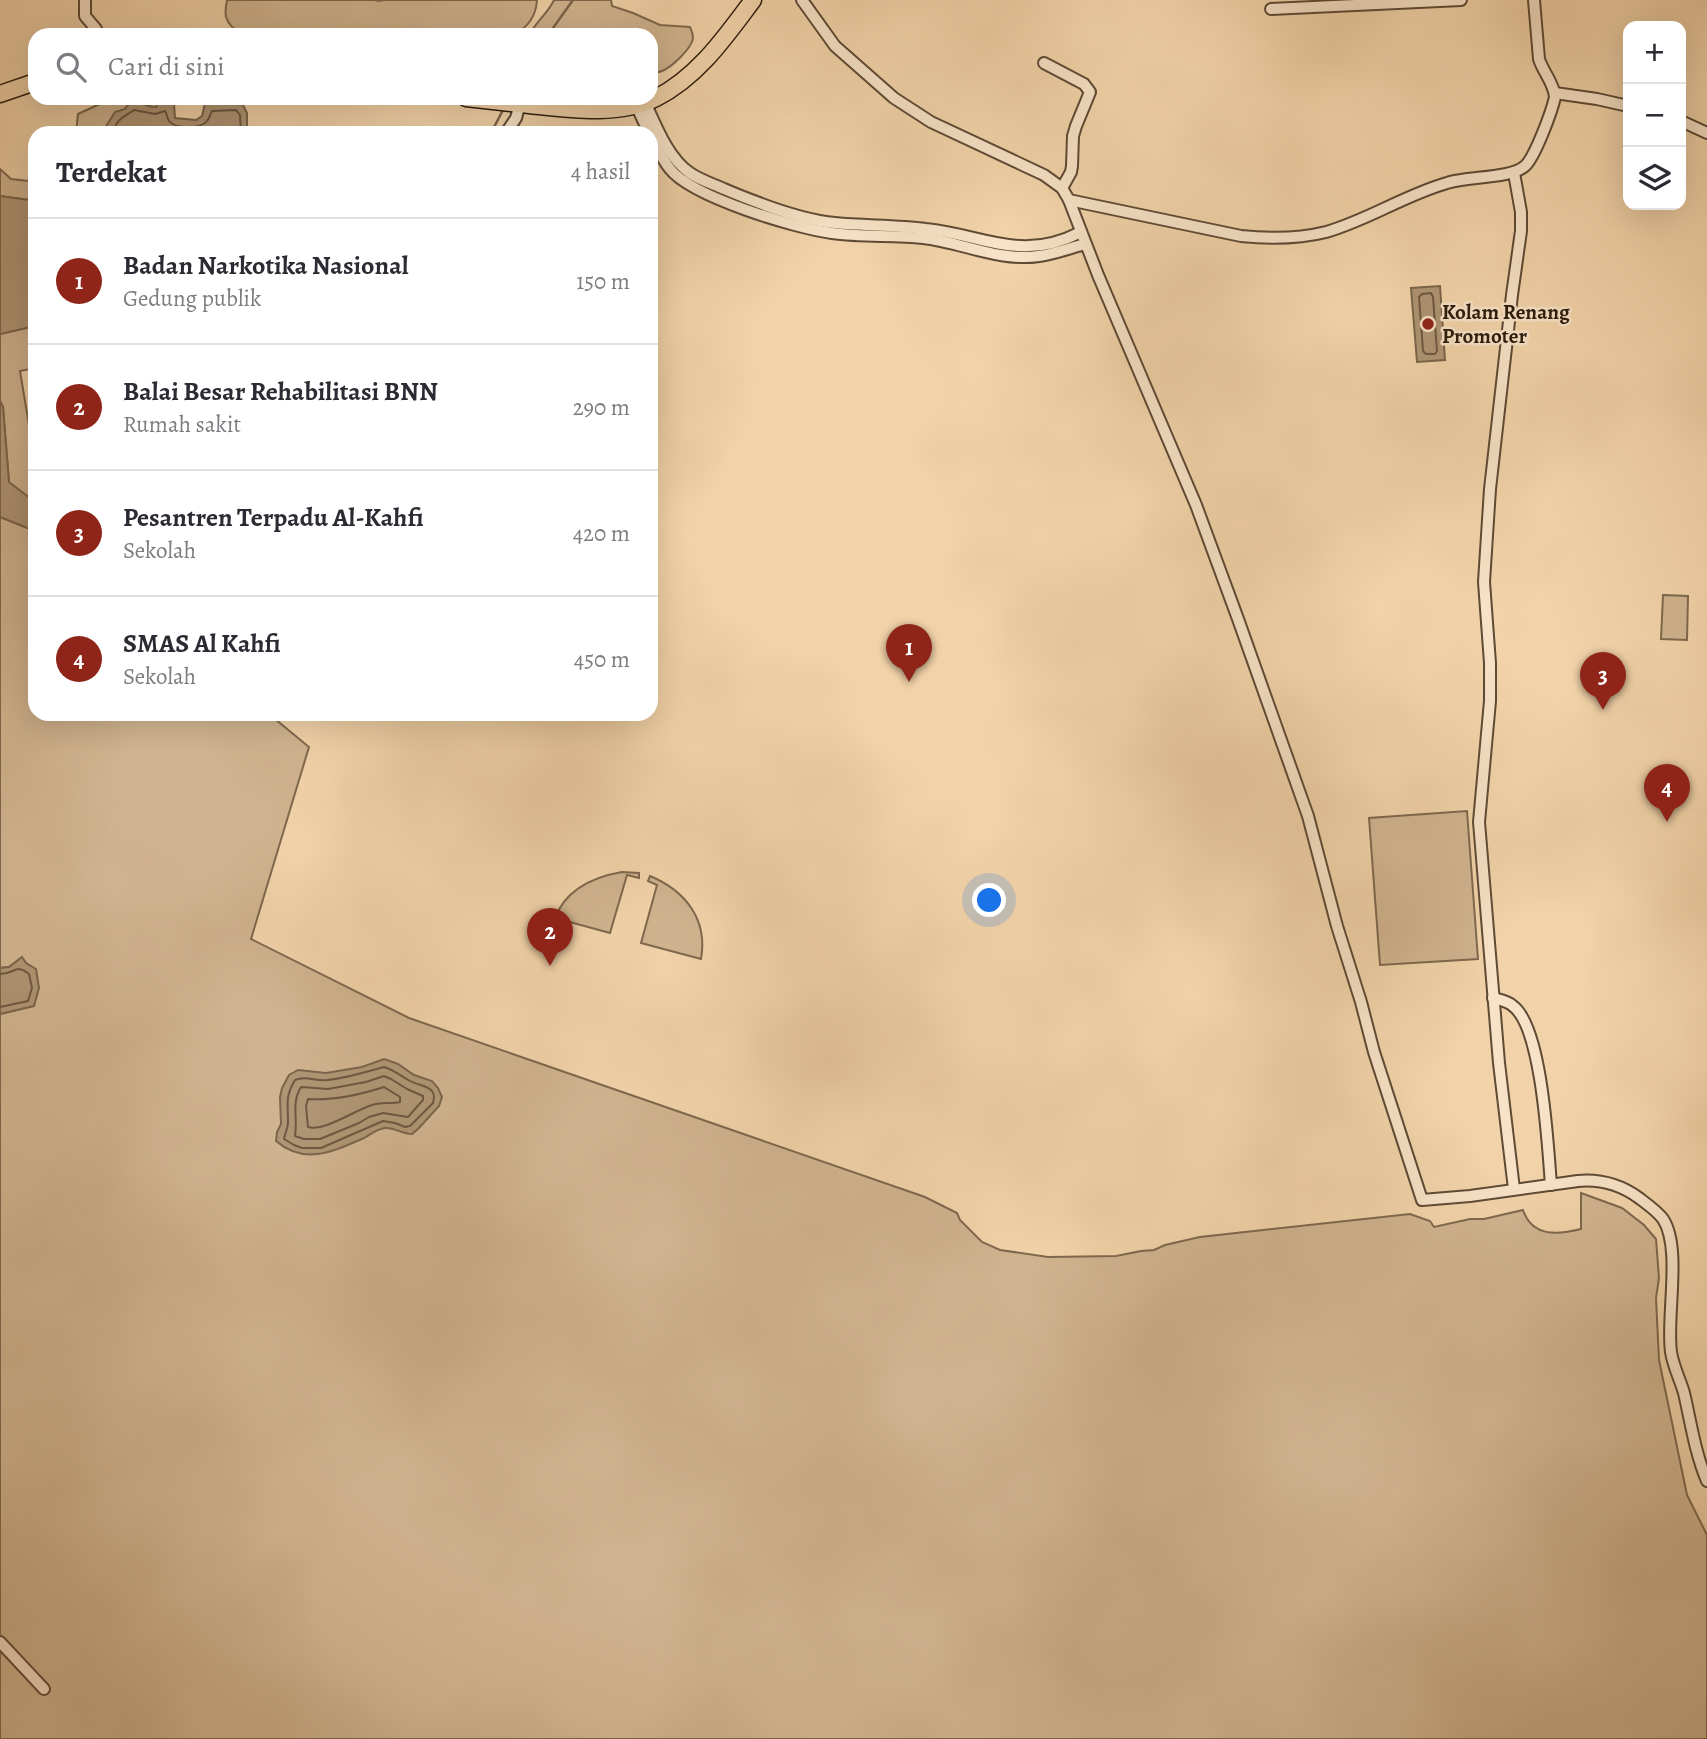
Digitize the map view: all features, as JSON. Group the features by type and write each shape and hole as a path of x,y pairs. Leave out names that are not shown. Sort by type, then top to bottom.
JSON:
{"highway":[{"path":"658,96 676,86 700,65 753,0"},
{"path":"0,94 28,84"},
{"path":"541,105 600,110 629,105"}],"street":[{"path":"85,0 85,16 95,28"},
{"path":"802,0 835,46 894,98 931,122 1037,171 1062,188 1196,505 1238,619 1315,843 1374,1052 1422,1200 1587,1180 1610,1184 1635,1195 1658,1213 1664,1220 1672,1254 1673,1361 1707,1481"},
{"path":"1271,9 1461,0"},
{"path":"1069,200 1241,236 1286,239 1336,228 1445,183 1514,173 1523,168 1533,156 1554,102 1555,93 1539,59 1534,0"},
{"path":"1044,63 1084,84 1090,92 1073,136 1071,172 1062,188"},
{"path":"1555,93 1623,105"},
{"path":"511,126 516,118 517,105"},
{"path":"641,105 647,126"},
{"path":"642,105 657,126"},
{"path":"1686,123 1707,133"},
{"path":"658,128 678,163 698,178 754,202 823,221 1025,247 1037,247 1067,239 1081,232"},
{"path":"658,149 670,170 694,188 751,211 832,233 938,235 988,253 1025,257 1085,244"},
{"path":"1514,173 1521,212 1521,231 1492,465 1484,570 1490,693 1479,822 1499,1063 1514,1189"},
{"path":"1493,998 1513,1005 1529,1031 1539,1070 1551,1185"},
{"path":"0,1642 44,1689"}],"shaded area":[{"path":"227,0 537,0 535,11 524,28 234,28 226,17"},
{"path":"554,0 611,0 612,6 660,25 690,27 693,38 685,52 671,66 658,72 658,28 534,28"},
{"path":"98,105 128,105 107,126 77,126 78,114"},
{"path":"0,169 11,179 28,181 28,200 0,196"},
{"path":"28,328 28,369 20,371 28,419 28,497 9,483 3,407 0,401 0,334"},
{"path":"0,517 28,528 28,721 277,721 309,747 251,939 409,1018 925,1197 957,1213 960,1220 982,1242 1000,1250 1048,1257 1116,1256 1154,1250 1200,1237 1410,1214 1430,1221 1434,1227 1523,1210 1532,1225 1554,1233 1581,1229 1581,1193 1622,1208 1644,1225 1656,1239 1659,1360 1687,1495 1707,1535 1707,1739 0,1739 0,1014 34,1006 36,970 22,958 9,967 0,968"},
{"path":"1663,595 1688,596 1687,640 1661,639"},
{"path":"1467,811 1478,959 1380,965 1369,818"},
{"path":"622,872 639,873 639,878 627,875 610,933 555,918 573,892 591,881"},
{"path":"650,876 674,890 692,908 701,932 701,959 641,943 657,885 648,881"}],"water":[{"path":"128,105 174,105 175,118 196,120 202,116 205,105 243,105 247,113 247,126 106,126 115,112 125,109"},
{"path":"0,196 28,200 28,328 0,334"},
{"name":"Kolam Renang Promoter","path":"1440,286 1445,360 1417,362 1411,288"},
{"path":"0,401 3,407 9,482 28,497 28,528 0,517"},
{"path":"22,957 36,969 39,988 34,1006 0,1014 0,968 9,967"},
{"path":"384,1059 432,1081 442,1097 439,1106 412,1134 382,1129 320,1154 298,1153 276,1141 281,1124 280,1097 289,1075 298,1070 326,1073 362,1067"}],"waterway":[{"path":"553,28 573,0"},
{"path":"495,126 504,108"}],"place":[{"name":"Kolam Renang Promoter","path":"1428,324"},
{"name":"Badan Narkotika Nasional","path":"909,682"},
{"name":"Pesantren Terpadu Al-Kahfi","path":"1603,710"},
{"name":"SMAS Al Kahfi","path":"1667,822"},
{"name":"Balai Besar Rehabilitasi BNN","path":"550,966"}]}
